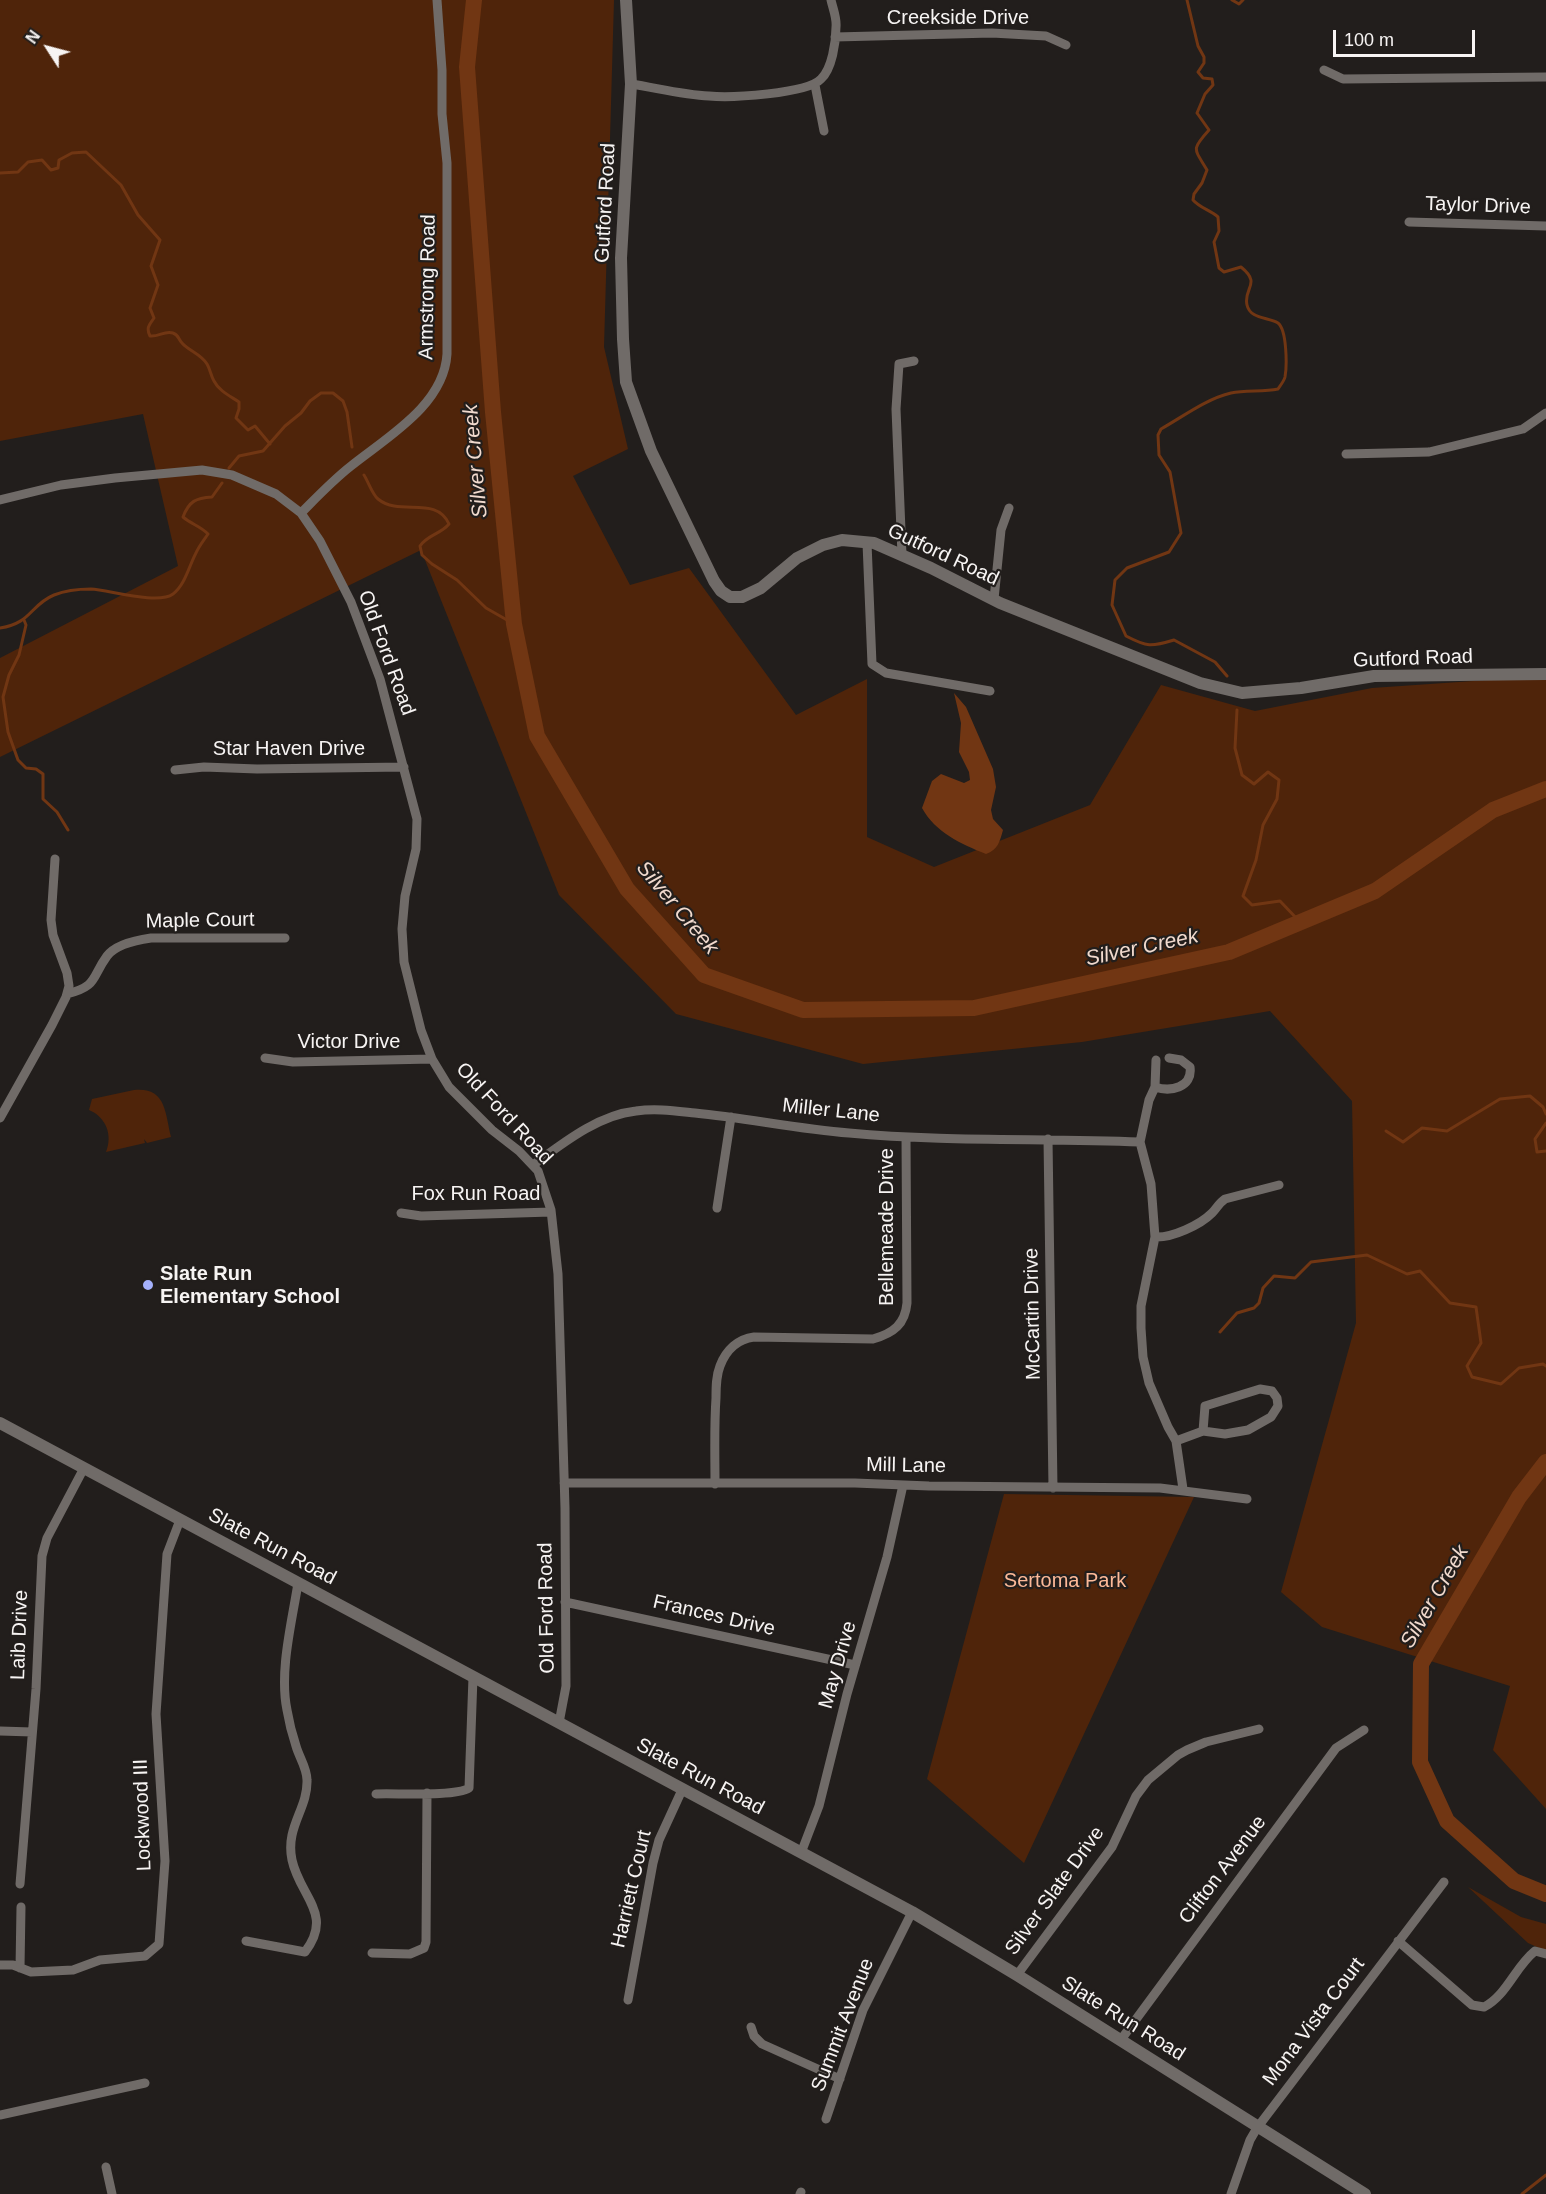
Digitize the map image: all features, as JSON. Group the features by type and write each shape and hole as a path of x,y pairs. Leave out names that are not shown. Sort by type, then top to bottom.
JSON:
{"street":[{"name":"Armstrong Road","path":"301,513 350,466 412,417 438,387 445,372 448,209 437,0"},
{"name":"Gutford Road","path":"626,0 631,84 621,258 622,339 626,382 651,451 721,591 730,597 742,597 761,588 797,558 823,545 843,540 874,543 994,600 1200,683 1242,693 1301,688 1374,676 1546,674"},
{"path":"631,84 709,96 759,94 814,85 823,78 827,70 835,37 837,25 831,0"},
{"name":"Creekside Drive","path":"835,37 992,33 1046,36 1066,45"},
{"path":"1324,70 1343,79 1546,77"},
{"path":"814,85 824,131"},
{"name":"Taylor Drive","path":"1409,222 1546,226"},
{"path":"902,555 897,432 899,364 914,361"},
{"path":"1346,453 1429,452 1522,429 1546,413"},
{"name":"Old Ford Road","path":"0,500 61,485 115,478 202,471 232,475 262,486 290,503 301,513 320,541 351,602 380,680 414,805 417,833 403,911 404,962 421,1030 432,1059 449,1087 532,1165 543,1183 551,1212 558,1274 564,1483 566,1686 559,1723"},
{"path":"994,600 1001,530 1009,508"},
{"path":"867,543 872,664 886,673 990,691"},
{"name":"Star Haven Drive","path":"174,770 204,767 257,769 404,767"},
{"path":"0,1118 52,1025 69,986 67,973 53,935 51,920 55,859"},
{"name":"Maple Court","path":"66,994 87,986 101,969 108,955 135,940 285,938"},
{"name":"Victor Drive","path":"265,1058 293,1062 432,1059"},
{"path":"1155,1087 1167,1090 1176,1089 1188,1080 1190,1067 1180,1060 1169,1058"},
{"path":"1156,1060 1155,1087 1149,1100 1140,1142 1151,1185 1155,1237 1141,1306 1143,1357 1156,1401 1176,1441 1183,1489"},
{"name":"Miller Lane","path":"532,1165 574,1137 616,1114 656,1110 731,1117 848,1133 906,1137 1140,1142"},
{"path":"717,1208 731,1117"},
{"name":"Bellemeade Drive","path":"715,1484 717,1376 723,1358 733,1346 746,1338 754,1337 873,1339 890,1333 901,1323 907,1303 906,1137"},
{"name":"McCartin Drive","path":"1048,1139 1053,1488"},
{"path":"1155,1237 1174,1235 1209,1216 1226,1199 1279,1185"},
{"name":"Fox Run Road","path":"401,1213 421,1216 551,1212"},
{"path":"1176,1441 1203,1431 1225,1434 1248,1430 1271,1417 1278,1406 1277,1398 1272,1391 1260,1389 1205,1406 1203,1431"},
{"name":"Slate Run Road","path":"0,1424 912,1912 1017,1975 1365,2194"},
{"name":"Laib Drive","path":"21,1884 42,1556 47,1538 84,1468"},
{"name":"Mill Lane","path":"564,1483 855,1483 1183,1489 1248,1499"},
{"name":"May Drive","path":"801,1853 819,1806 855,1665 887,1557 903,1485"},
{"name":"Lockwood III","path":"0,1965 13,1965 31,1972 73,1970 100,1960 145,1956 159,1944 165,1861 156,1714 167,1554 180,1520"},
{"path":"246,1941 305,1952 314,1941 316,1910 292,1860 290,1840 294,1822 305,1796 307,1780 289,1719 285,1692 288,1651 298,1583"},
{"name":"Frances Drive","path":"565,1602 855,1665"},
{"path":"376,1794 464,1791 469,1788 473,1677"},
{"name":"Silver Slate Drive","path":"1017,1975 1112,1847 1136,1796 1148,1780 1187,1750 1206,1742 1259,1729"},
{"name":"Clifton Avenue","path":"1120,2041 1336,1748 1364,1730"},
{"path":"0,1731 32,1732"},
{"name":"Harriett Court","path":"628,2000 653,1863 659,1840 682,1790"},
{"path":"372,1953 410,1954 423,1948 426,1942 427,1793"},
{"name":"Mona Vista Court","path":"1233,2191 1257,2128 1444,1882"},
{"path":"20,1968 21,1907"},
{"name":"Summit Avenue","path":"826,2120 863,2010 912,1912"},
{"path":"1398,1941 1472,2005 1484,2007 1495,2001 1526,1959 1535,1951 1546,1954"},
{"path":"751,2027 754,2036 762,2044 840,2079"},
{"path":"0,2115 145,2083"},
{"path":"106,2167 112,2194"},
{"path":"1233,2191 1244,2194"}],"green space":[{"path":"0,0 614,0 604,347 628,449 573,476 630,585 689,568 796,715 867,679 867,837 934,867 1090,805 1161,685 1255,711 1372,688 1546,676 1546,1809 1493,1750 1510,1686 1322,1627 1281,1592 1356,1323 1352,1101 1270,1011 1082,1042 863,1064 676,1014 559,895 421,550 0,757 0,658 178,566 143,414 0,441"},
{"path":"134,1090 145,1090 158,1097 165,1110 171,1137 147,1143 144,1139 145,1143 106,1152 108,1133 100,1117 89,1110 92,1099"},
{"name":"Sertoma Park","path":"1004,1494 1194,1497 1024,1863 927,1779"},
{"path":"1468,1887 1521,1917 1546,1924 1546,1951 1528,1943"}],"shaded area":[{"path":"954,693 966,707 993,769 996,787 991,810 993,819 1003,830 996,848 986,854 941,830 922,808 932,781 941,774 964,783 970,780 969,772 959,752 961,723"}],"waterway":[{"name":"Silver Creek","path":"474,0 467,67 493,412 514,624 537,736 627,889 704,975 803,1010 974,1008 1229,952 1375,891 1493,810 1546,789"},
{"path":"1187,0 1198,46 1204,57 1204,63 1198,72 1203,78 1212,79 1213,85 1205,94 1197,113 1209,130 1196,149 1207,170 1193,200 1218,217 1219,231 1214,242 1219,268 1224,272 1241,267 1251,282 1246,299 1249,310 1255,315 1278,323 1281,327 1286,348 1285,377 1278,389 1237,392 1222,396 1161,429 1158,435 1159,455 1170,472 1181,533 1169,552 1127,568 1115,580 1112,605 1126,636 1149,645 1174,640 1215,662 1227,676"},
{"path":"1232,0 1239,4 1243,0"},
{"path":"0,173 18,172 28,162 42,160 51,170 58,168 59,160 72,153 86,152 121,185 138,215 160,240 151,266 158,285 150,308 154,318 148,331 150,336 167,332 176,335 185,346 204,361 219,388 239,402 236,418 248,430 255,426 270,444"},
{"path":"229,468 239,456 263,451 285,426 321,393 333,393 343,401 347,412 352,447"},
{"path":"364,475 376,497 387,504 427,508 443,515 449,524 423,542 420,546 422,555 457,580 486,608 514,624"},
{"path":"0,628 19,622 46,599 67,591 91,589 145,598 166,597 173,594 184,580 197,550 208,534 183,517 185,512 194,501 212,497 222,483"},
{"path":"24,620 26,625 19,655 9,675 3,697 8,732 18,760 26,768 36,769 43,774 43,799 57,812 68,830"},
{"path":"1237,710 1235,748 1242,775 1254,784 1268,772 1279,780 1277,799 1263,825 1256,860 1243,896 1252,905 1280,901 1300,922"},
{"path":"1386,1131 1403,1142 1422,1128 1447,1131 1500,1099 1530,1096 1543,1107 1546,1114"},
{"path":"1546,1123 1535,1139 1537,1152 1546,1151"},
{"path":"1220,1332 1237,1313 1254,1308 1259,1303 1263,1288 1274,1276 1295,1278 1311,1262 1367,1255 1407,1274 1420,1271 1450,1303 1476,1307 1481,1343 1467,1366 1472,1377 1501,1384 1519,1368 1543,1364 1546,1366"},
{"name":"Silver Creek","path":"1546,1462 1519,1497 1421,1664 1420,1762 1447,1821 1514,1881 1546,1894"},
{"path":"1522,2194 1546,2175"}],"place":[{"name":"Slate Run Elementary School","path":"148,1285"}]}
